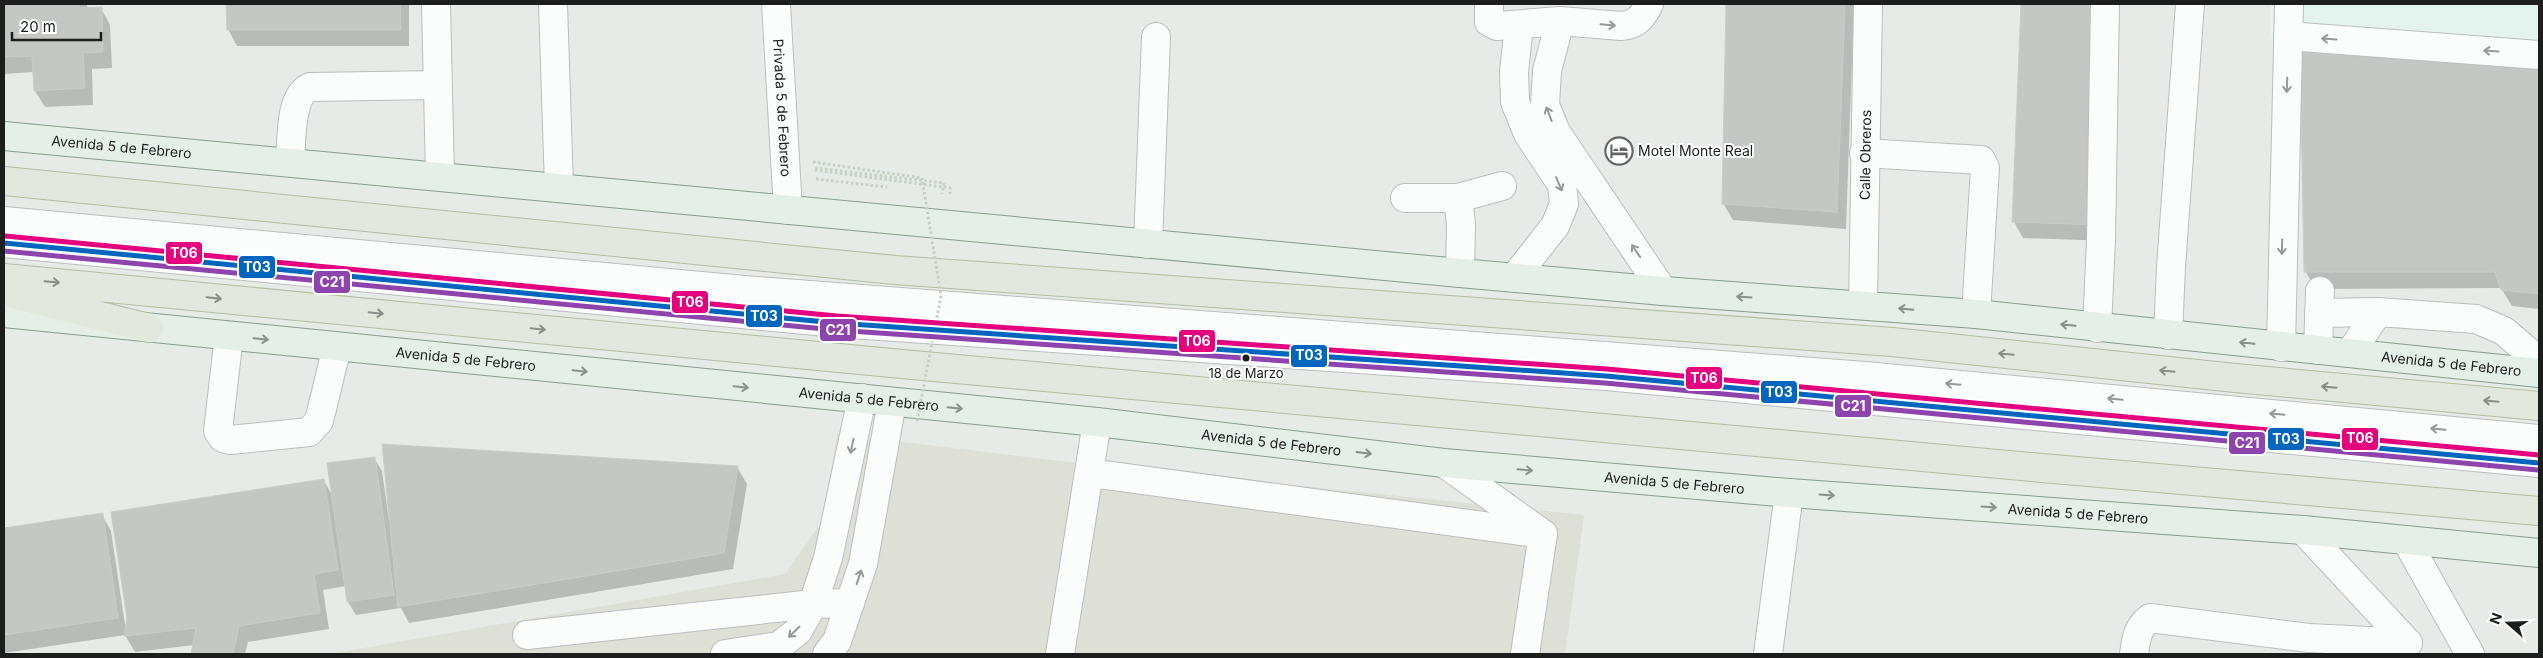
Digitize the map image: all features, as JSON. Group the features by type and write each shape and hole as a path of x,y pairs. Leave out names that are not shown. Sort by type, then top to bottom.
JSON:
{"highway":[{"path":"4,181 895,270 1892,342 2236,378 2539,406"},
{"path":"4,278 912,365 2042,468 2539,511"},
{"path":"4,292 149,328"}],"main road":[{"name":"Avenida 5 de Febrero","path":"4,136 1514,278 1976,314 2539,373"},
{"name":"Avenida 5 de Febrero","path":"4,313 1097,422 1444,463 1789,492 2303,530 2539,553"}],"street":[{"path":"436,4 440,176"},
{"path":"553,4 559,187"},
{"name":"Privada 5 de Febrero","path":"776,4 802,172 788,210"},
{"path":"1488,4 1489,22 1497,26 1560,21 1631,25 1640,19 1649,4"},
{"name":"Calle Obreros","path":"1863,305 1864,153 1868,4"},
{"path":"2097,328 2101,240 2105,4"},
{"path":"2168,335 2171,257 2190,4"},
{"path":"2281,347 2289,4"},
{"path":"1560,21 1547,71 1545,105 1556,132 1663,291"},
{"path":"1514,278 1555,226 1564,204 1562,185 1528,134 1515,102 1514,72 1519,25"},
{"path":"2288,36 2539,55"},
{"path":"1148,244 1156,37"},
{"path":"290,162 293,122 297,99 302,90 310,87 437,85"},
{"path":"1864,153 1981,160 1985,168 1976,314"},
{"path":"1405,198 1458,198 1502,186"},
{"path":"1458,198 1461,224 1460,273"},
{"path":"4,220 754,291 1865,376 2539,439"},
{"path":"4,244 836,323 1606,376 2539,463"},
{"path":"2318,350 2320,302 2378,312 2476,319 2504,331 2539,361"},
{"path":"2350,353 2378,312"},
{"path":"229,336 218,431 223,438 230,440 309,432 319,421 337,347"},
{"path":"725,654 779,646 798,631 813,604 828,558 862,398"},
{"path":"827,654 837,641 863,564 892,402"},
{"path":"1060,654 1097,422"},
{"path":"1444,463 1543,534"},
{"path":"1090,472 1543,534"},
{"path":"1768,654 1789,492"},
{"path":"2303,530 2407,648"},
{"path":"1525,654 1543,534"},
{"path":"2406,540 2470,654"},
{"path":"527,635 813,604 850,603"},
{"path":"2134,654 2137,634 2142,624 2150,618 2407,648"}],"path":[{"path":"802,172 809,162 922,178 941,296 917,421"},
{"path":"815,186 815,166 944,183 944,194 915,191"},
{"path":"802,172 896,188"},
{"path":"802,172 950,188 950,204"},
{"path":"921,200 931,202"}],"shaded area":[{"path":"2270,4 2539,4 2539,49 2270,36"},
{"path":"837,434 1068,462 1584,515 1565,654 330,654 785,574 823,520"}],"building":[{"path":"4,4 79,4 79,8 102,7 103,52 83,53 85,88 34,91 32,56 4,57"},
{"path":"226,4 400,4 401,30 227,30"},
{"path":"1726,4 1845,4 1837,212 1722,204"},
{"path":"2021,4 2100,4 2101,225 2012,222"},
{"path":"2300,52 2539,67 2539,294 2501,290 2495,272 2304,272"},
{"path":"382,444 738,466 724,553 398,607"},
{"path":"375,457 394,595 347,602 327,463"},
{"path":"324,479 338,570 314,574 320,613 239,626 233,654 191,654 196,628 124,636 127,618 111,512"},
{"path":"103,513 118,618 4,635 4,528"}],"transit line":[{"name":"T06","path":"5,236 837,316 1607,369 2539,455"},
{"name":"T03","path":"4,243 836,323 1606,376 2539,463"},
{"name":"C21","path":"4,251 835,330 1605,383 2538,470"}],"place":[{"name":"Motel Monte Real","path":"1619,151"},
{"name":"18 de Marzo","path":"1246,358"}]}
